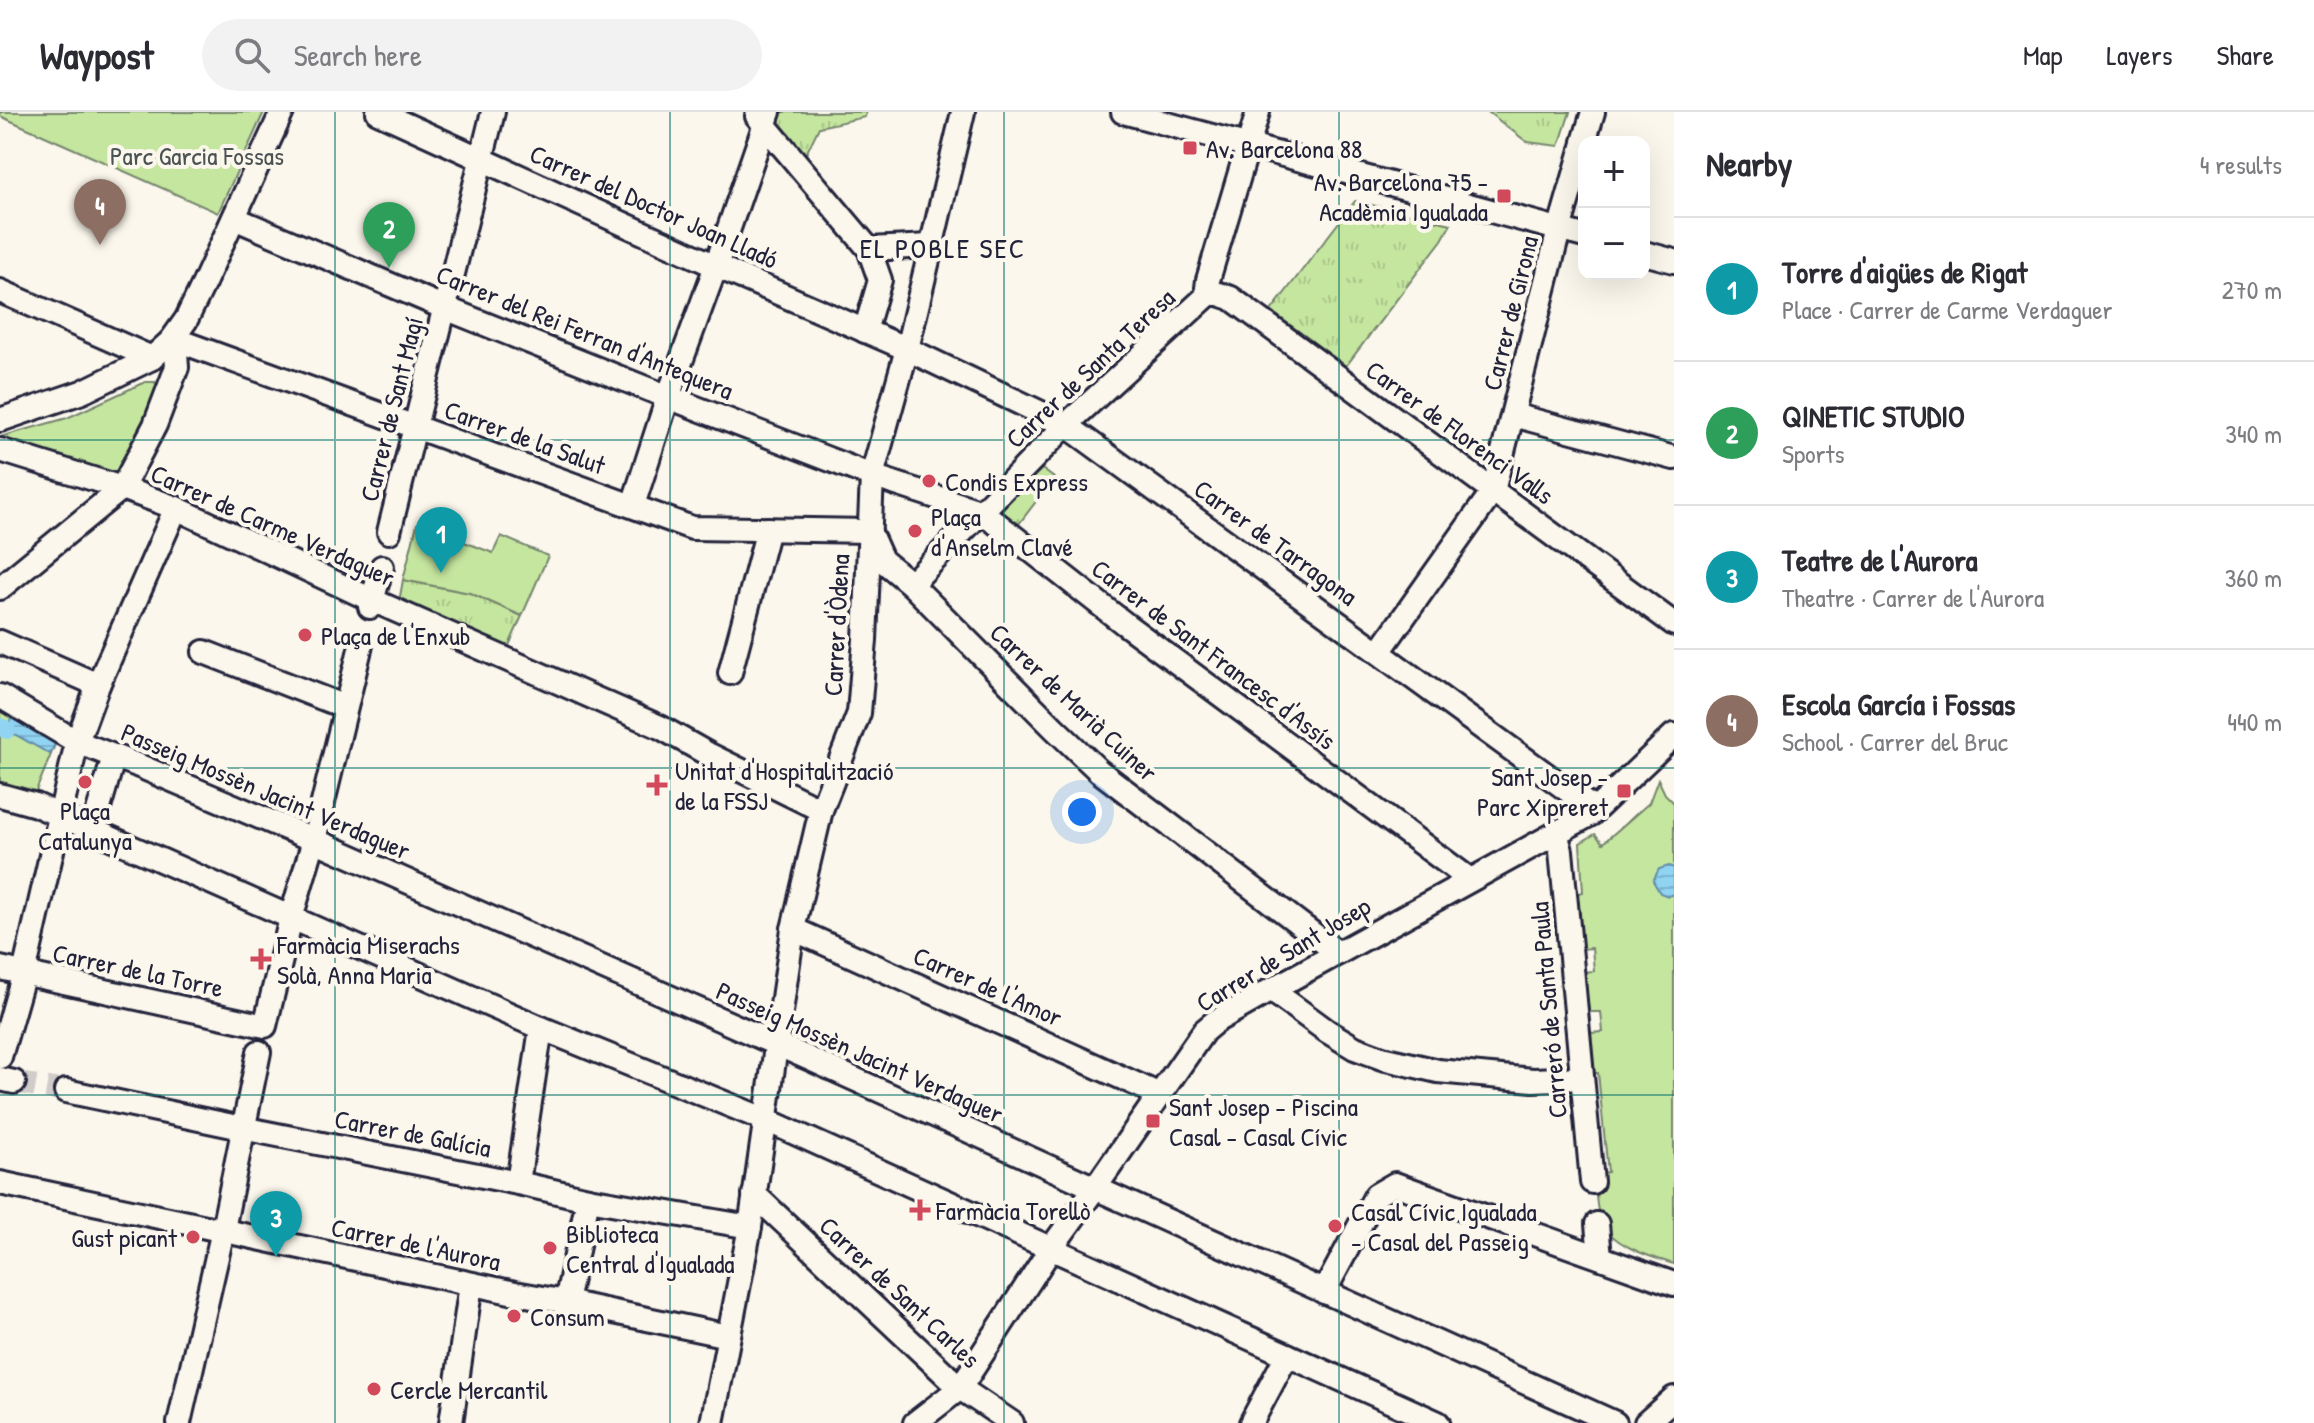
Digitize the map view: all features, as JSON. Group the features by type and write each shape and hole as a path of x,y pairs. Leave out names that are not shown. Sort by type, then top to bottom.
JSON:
{"street":[{"path":"0,420 82,392 152,358 171,341 186,320 282,112"},
{"name":"Carrer del Doctor Joan Lladó","path":"378,112 907,349"},
{"name":"Carrer de Sant Magí","path":"389,532 493,112"},
{"name":"Carrer d'Òdena","path":"712,1423 750,1227 793,929 821,810 859,713 872,476 907,349 963,112"},
{"path":"1123,112 1578,235"},
{"name":"Carrer de Santa Teresa","path":"911,584 1066,425 1209,294 1208,280 1258,112"},
{"name":"Carrer de Girona","path":"1586,136 1593,112"},
{"path":"762,116 869,249 880,280 865,331"},
{"path":"633,505 716,266 762,116"},
{"name":"Carrer de Girona","path":"1379,652 1493,491 1578,163"},
{"name":"Carrer del Rei Ferran d'Antequera","path":"234,218 445,308 872,476"},
{"path":"869,249 930,246"},
{"path":"1650,255 1674,261"},
{"path":"0,291 152,358"},
{"name":"Carrer de Florenci Valls","path":"1209,294 1231,298 1674,624"},
{"path":"0,588 122,488 155,425 177,367 171,341"},
{"name":"Carrer de la Salut","path":"171,341 185,343 692,528 869,531"},
{"name":"Carrer de Tarragona","path":"907,349 1066,425 1595,810"},
{"path":"1513,415 1674,458"},
{"name":"Carrer de Carme Verdaguer","path":"0,450 176,508 371,604 660,727 821,810"},
{"name":"Carrer de Sant Francesc d'Assís","path":"872,476 982,512 1125,624 1469,879"},
{"path":"0,1057 24,973 77,742 98,685 176,508"},
{"path":"730,673 768,529"},
{"name":"Carrer de Marià Cuiner","path":"869,531 882,560 911,584 1099,771 1338,953"},
{"path":"371,604 382,567"},
{"path":"0,642 98,685"},
{"path":"291,918 314,840 361,645"},
{"path":"204,652 250,665 345,707"},
{"name":"Passeig Mossèn Jacint Verdaguer","path":"0,696 77,742 314,840 775,1044 1615,1423"},
{"name":"Carrer de Sant Josep","path":"915,1423 960,1388 1052,1247 1204,1031 1216,1021 1595,810 1674,735"},
{"path":"93,829 114,756"},
{"path":"0,795 36,805 93,829 541,1028 766,1120 1438,1423"},
{"name":"Carreró de Santa Paula","path":"1556,833 1561,851 1592,1182"},
{"name":"Carrer de la Torre","path":"0,968 265,1026 291,918"},
{"name":"Carrer de l'Amor","path":"793,929 1160,1095"},
{"path":"1271,990 1327,1031 1355,1048 1382,1058 1438,1071 1551,1080 1582,1078"},
{"path":"518,1183 541,1028"},
{"path":"179,1423 259,1052"},
{"name":"Carrer de Galícia","path":"66,1091 588,1199 750,1227"},
{"name":"Carrer de l'Aurora","path":"0,1183 728,1336"},
{"path":"1324,1292 1376,1195 1395,1184 1674,1284"},
{"name":"Carrer de Sant Carles","path":"754,1194 960,1388 1012,1423"},
{"path":"566,1302 588,1199"},
{"path":"1597,1224 1600,1257"},
{"path":"451,1423 471,1284"},
{"path":"1251,1423 1287,1355"},
{"path":"1646,1423 1674,1398"}],"green space":[{"name":"Parc Garcia Fossas","path":"0,112 264,112 218,213 0,116"},
{"path":"782,112 866,112 865,117 819,127 805,156 777,124"},
{"path":"1488,112 1570,112 1559,146 1527,142"},
{"path":"1355,201 1451,224 1346,366 1271,311"},
{"path":"145,382 155,382 159,395 141,435 116,476 0,443 0,437 67,418"},
{"path":"1042,469 1054,478 1015,529 995,513"},
{"path":"417,524 493,553 501,536 548,556 522,616 470,593 403,580"},
{"path":"403,580 470,593 522,616 507,650 399,602"},
{"path":"0,711 56,742 34,796 0,782"},
{"path":"1658,779 1665,794 1674,803 1674,1264 1621,1243 1605,1227 1598,1213 1595,1173 1608,1172 1598,1073 1593,1073 1590,1033 1603,1032 1601,1012 1586,1012 1583,972 1594,971 1592,948 1581,949 1574,894 1583,892 1580,843 1595,834 1603,843 1649,803"}],"water":[{"path":"11,718 56,742 50,754 7,730"},
{"path":"1674,868 1674,894 1668,896 1660,893 1653,881 1659,869"}],"waterway":[{"path":"0,727 7,730"}],"tunnel":[{"path":"14,1082 66,1091"}],"place":[{"name":"Av. Barcelona 88","path":"1190,148"},
{"name":"Av. Barcelona 75 - Acadèmia Igualada","path":"1504,196"},
{"name":"Escola García i Fossas","path":"100,245"},
{"name":"QINETIC STUDIO","path":"389,268"},
{"name":"Condis Express","path":"929,481"},
{"name":"Plaça d'Anselm Clavé","path":"915,531"},
{"name":"Torre d'aigües de Rigat","path":"441,573"},
{"name":"Plaça de l'Enxub","path":"305,635"},
{"name":"Plaça Catalunya","path":"85,782"},
{"name":"Unitat d'Hospitalització de la FSSJ","path":"657,785"},
{"name":"Sant Josep - Parc Xipreret","path":"1624,791"},
{"name":"Farmàcia Miserachs Solà, Anna Maria","path":"261,959"},
{"name":"Sant Josep - Piscina Casal - Casal Cívic","path":"1153,1121"},
{"name":"Farmàcia Torellò","path":"920,1210"},
{"name":"Casal Cívic Igualada - Casal del Passeig","path":"1335,1226"},
{"name":"Gust picant","path":"193,1237"},
{"name":"Biblioteca Central d'Igualada","path":"550,1248"},
{"name":"Teatre de l'Aurora","path":"276,1257"},
{"name":"Consum","path":"514,1316"},
{"name":"Cercle Mercantil","path":"374,1389"}],"district":[{"name":"EL POBLE SEC","path":"943,248"}]}
